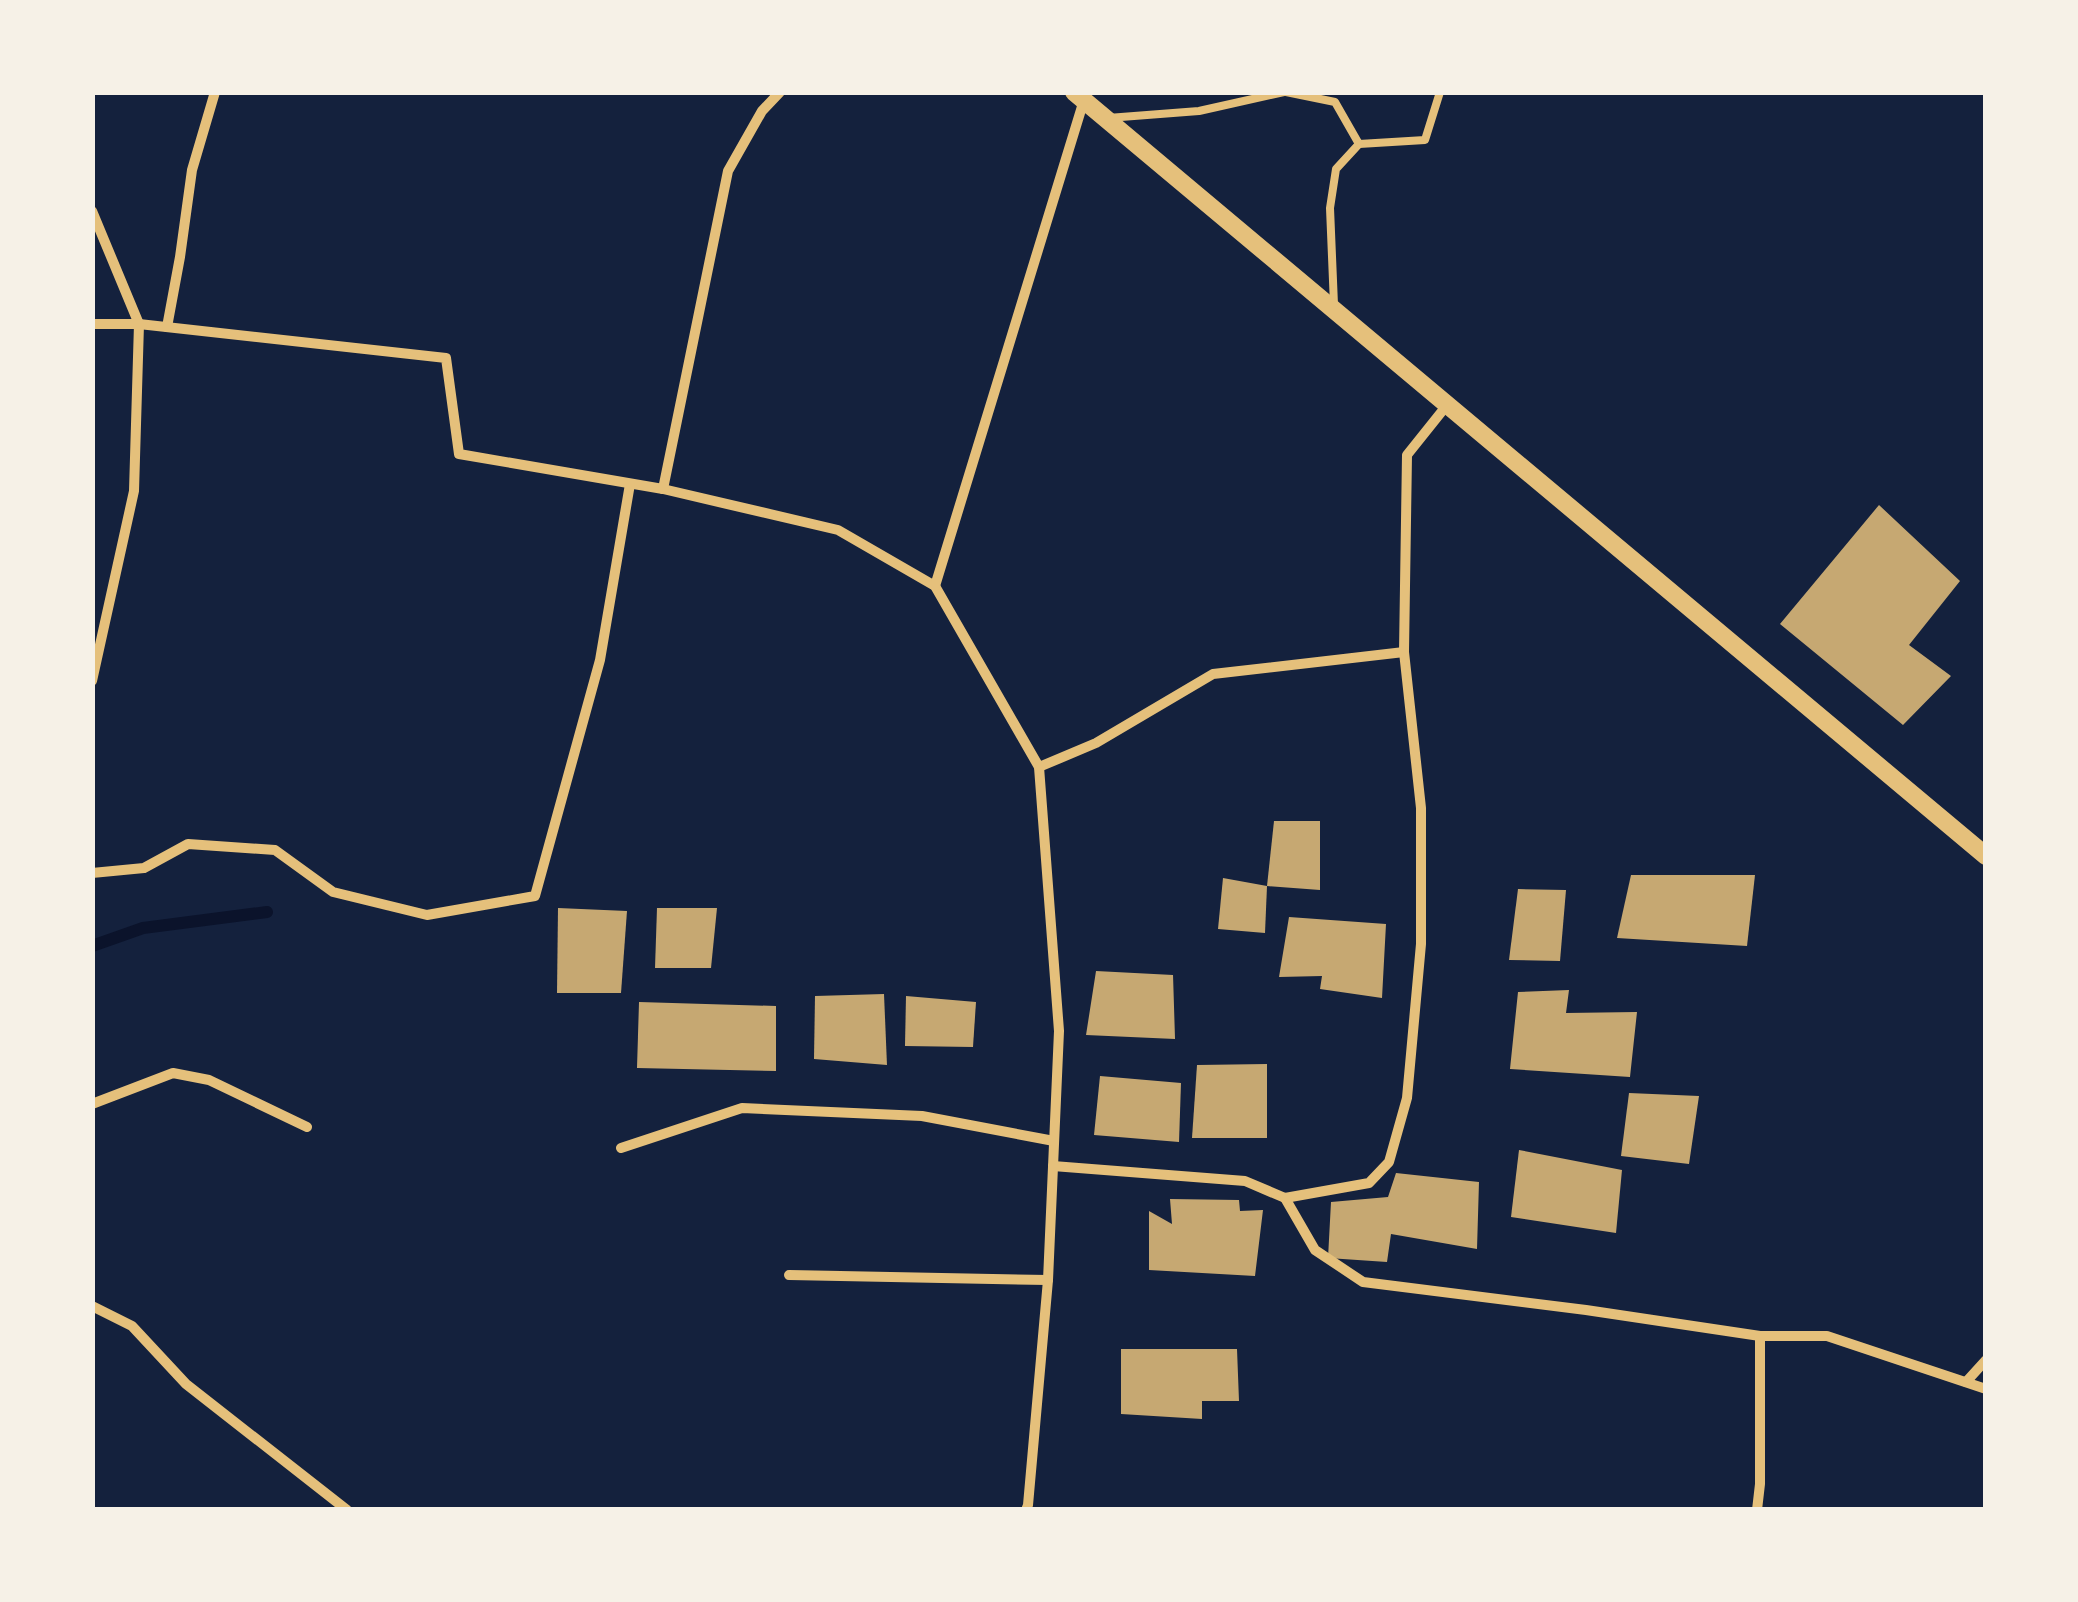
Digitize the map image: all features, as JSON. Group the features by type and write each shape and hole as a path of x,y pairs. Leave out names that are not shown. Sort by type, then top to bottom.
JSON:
{"street":[{"path":"166,326 192,170 215,92"},
{"path":"663,489 728,171 762,111 780,92"},
{"path":"935,586 1081,95 1103,118 1986,856"},
{"path":"92,211 139,324 134,491 92,681"},
{"path":"92,324 166,326 446,358 459,454 663,489 838,530 935,586 1039,768 1059,1031 1048,1280 1038,1418 1026,1510"},
{"path":"1053,1166 1245,1181 1284,1198 1368,1183 1389,1162 1406,1098 1421,944 1421,808 1404,652 1407,455 1447,405"},
{"path":"92,873 144,868 188,844 275,850 333,892 427,914 534,896 600,660 630,484"},
{"path":"1039,768 1096,743 1212,674 1404,652"},
{"path":"92,1104 173,1073 209,1080 306,1127"},
{"path":"621,1148 742,1108 922,1116 1054,1141"},
{"path":"1284,1198 1315,1250 1364,1282 1760,1336 1827,1336 1986,1389"},
{"path":"788,1275 1048,1280"},
{"path":"92,1306 132,1326 186,1384 348,1510"},
{"path":"1757,1510 1760,1336"},
{"path":"1966,1382 1986,1360"}],"lane":[{"path":"1103,118 1199,111 1285,92 1334,102 1360,144"},
{"path":"1334,311 1330,208 1336,169 1360,144 1425,140 1440,92"}],"building":[{"path":"1879,505 1960,581 1909,645 1951,676 1903,725 1780,624"},
{"path":"1274,821 1320,821 1320,890 1267,886"},
{"path":"1631,875 1755,875 1747,946 1617,938"},
{"path":"1223,878 1267,886 1265,933 1218,929"},
{"path":"1518,889 1566,890 1560,961 1509,960"},
{"path":"558,908 627,911 621,993 557,993"},
{"path":"657,908 717,908 711,968 655,968"},
{"path":"1289,917 1386,924 1382,998 1320,989 1322,976 1279,977"},
{"path":"1096,971 1173,975 1175,1039 1086,1035"},
{"path":"1569,990 1566,1013 1637,1012 1630,1077 1510,1069 1518,992"},
{"path":"884,994 887,1065 814,1059 815,996"},
{"path":"906,996 976,1002 973,1047 905,1046"},
{"path":"639,1002 776,1006 776,1071 637,1068"},
{"path":"1267,1064 1267,1138 1192,1138 1197,1065"},
{"path":"1100,1076 1181,1083 1179,1142 1094,1135"},
{"path":"1629,1093 1699,1096 1689,1164 1621,1156"},
{"path":"1519,1150 1622,1170 1616,1233 1511,1217"},
{"path":"1396,1173 1479,1182 1477,1249 1391,1234 1387,1262 1328,1258 1331,1202 1388,1197"},
{"path":"1170,1199 1239,1200 1240,1211 1263,1210 1255,1276 1149,1270 1149,1211 1172,1224"},
{"path":"1121,1349 1237,1349 1239,1401 1202,1401 1202,1419 1121,1414"}],"waterway":[{"path":"92,946 143,928 267,912"}]}
